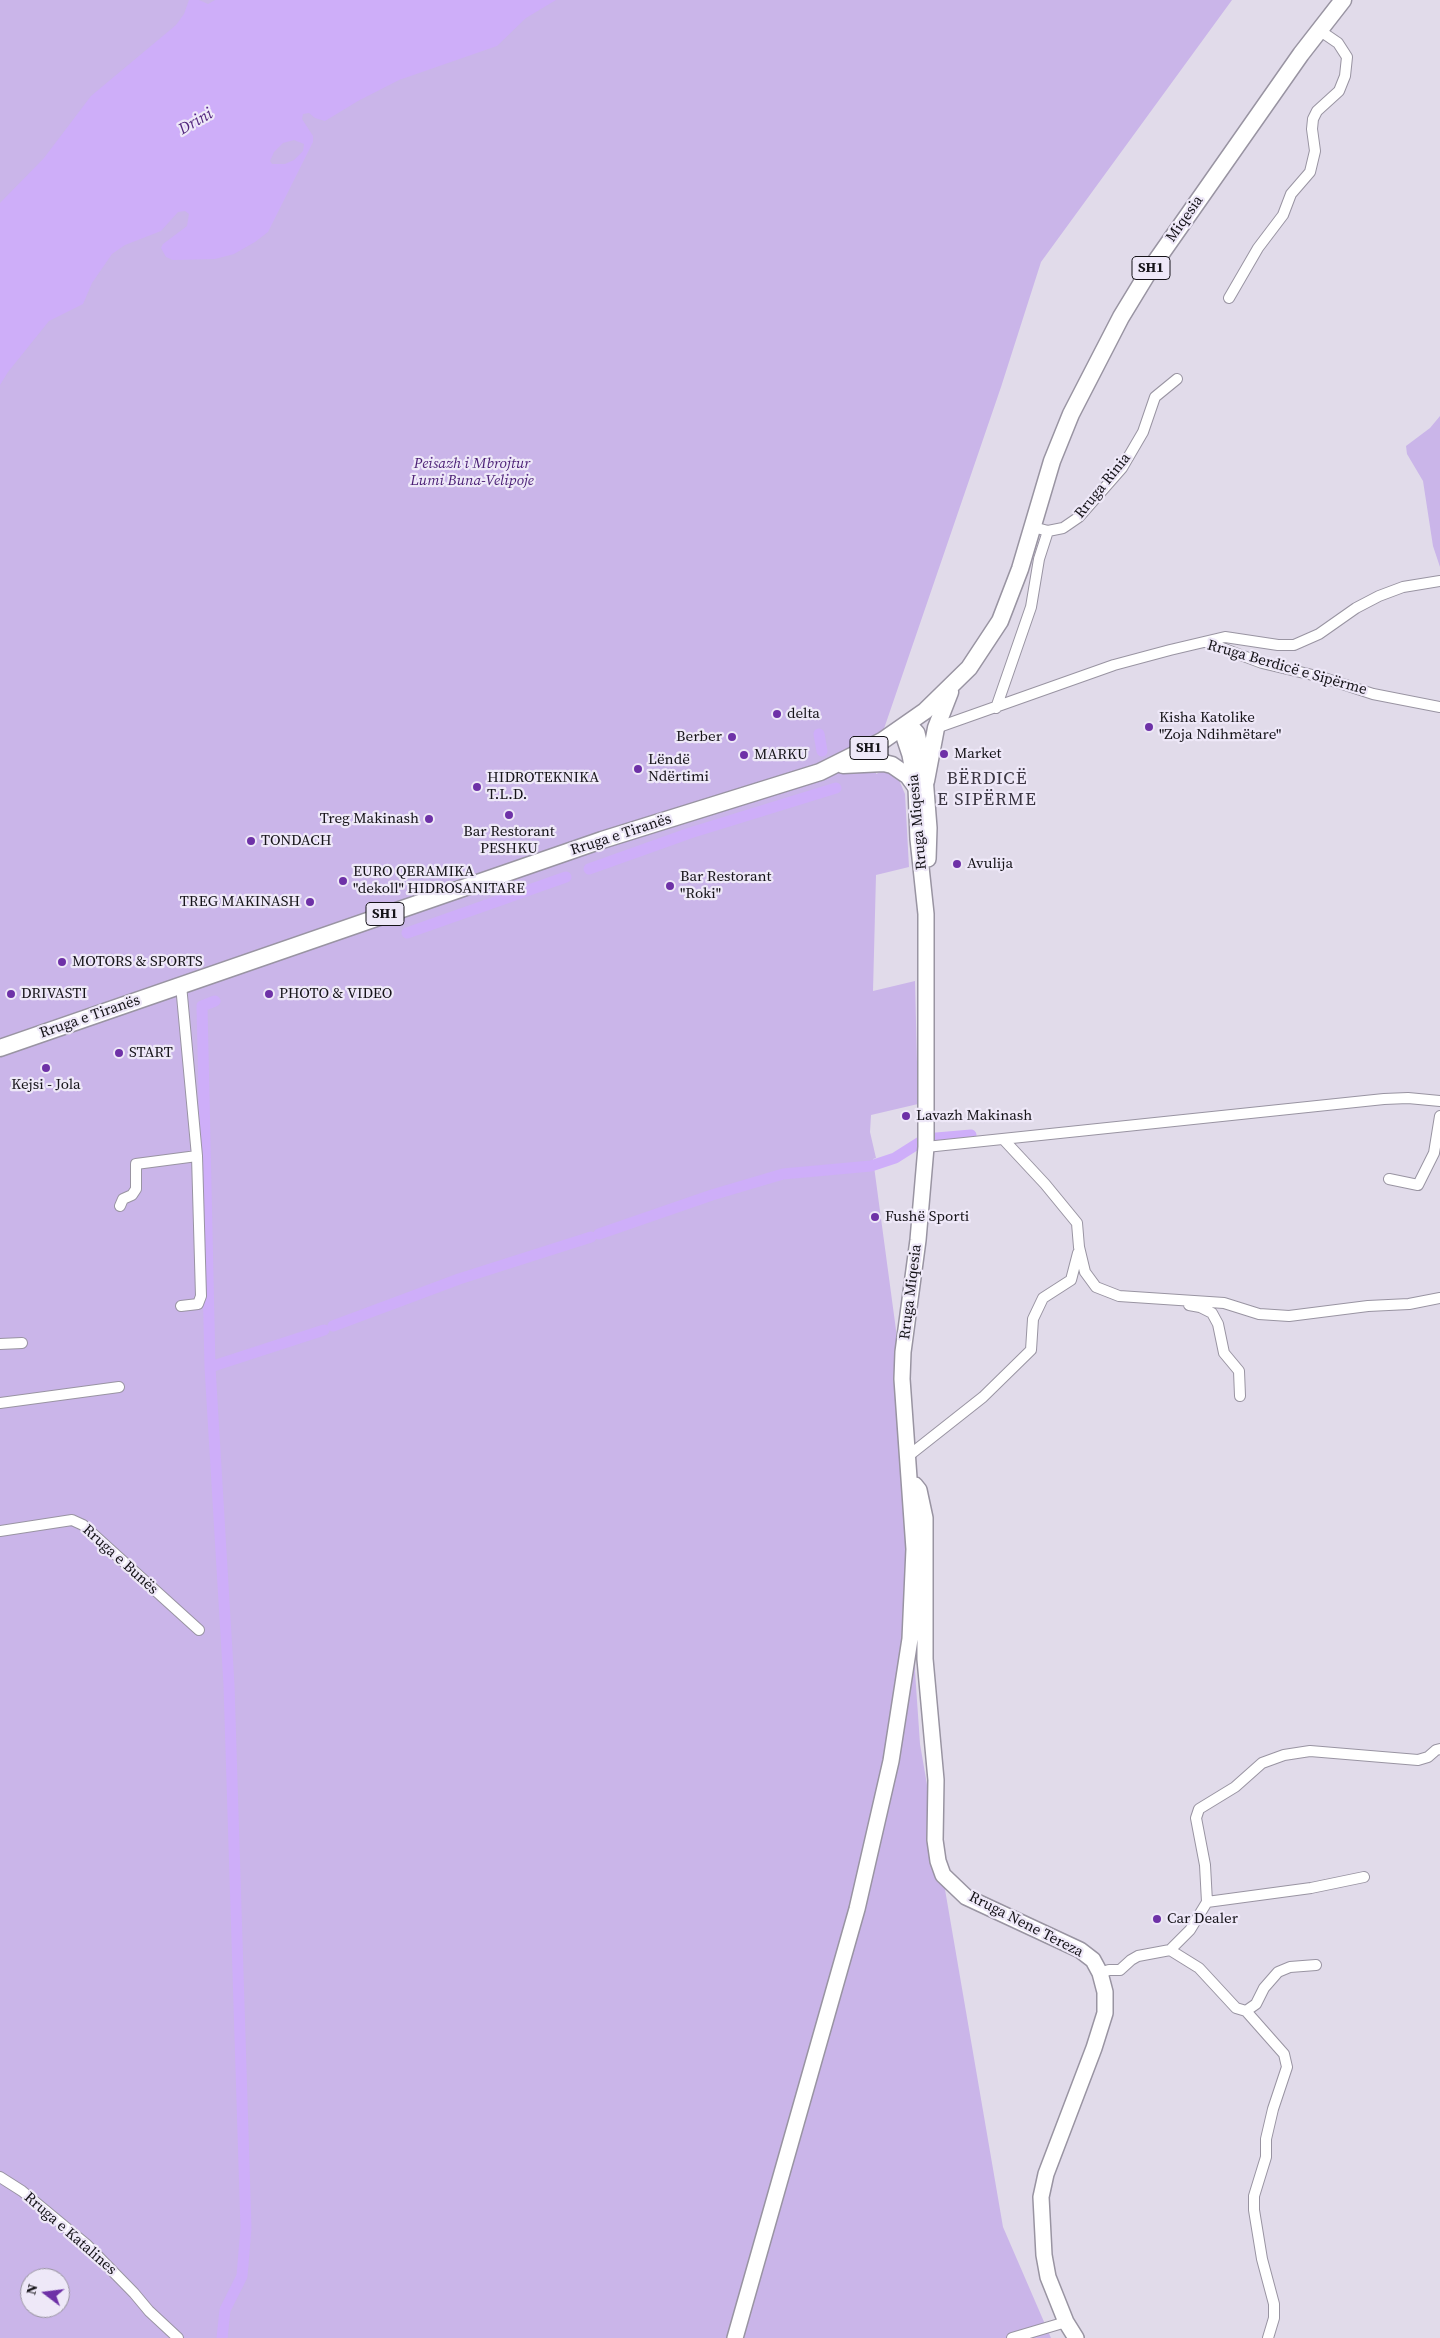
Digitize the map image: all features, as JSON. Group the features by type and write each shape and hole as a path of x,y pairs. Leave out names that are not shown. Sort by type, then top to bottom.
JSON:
{"main road":[{"name":"Miqesia","path":"957,681 991,639 1008,602 1020,569 1041,529 1052,461 1071,414 1107,341 1149,271 1319,30 1343,0"},
{"name":"SH1","path":"836,765 870,748 905,725 925,711 957,681"},
{"path":"836,765 884,763 900,769 921,784 945,702 957,681"},
{"name":"Rruga Miqesia","path":"735,2338 857,1910 880,1815 906,1672 914,1576 902,1402 904,1352 918,1240 926,1145 926,1123 924,888 918,839 921,784 910,755 905,725"},
{"name":"Rruga e Tiranës","path":"0,1048 602,840 806,777 836,765"},
{"name":"Rruga Nene Tereza","path":"908,1474 919,1490 925,1518 925,1659 936,1780 935,1840 938,1862 944,1875 966,1897 1080,1950 1093,1960 1100,1973 1105,1992 1104,2013 1094,2048 1046,2174 1041,2197 1044,2255 1048,2277 1066,2322 1076,2338"}],"street":[{"path":"1229,298 1258,248 1283,215 1291,194 1310,172 1315,151 1312,129 1313,119 1317,111 1339,91 1345,76 1347,57 1338,43 1319,30"},
{"name":"Rruga Rinia","path":"1041,529 1071,525 1108,486 1122,468 1143,432 1155,397 1177,379"},
{"path":"996,708 1030,607 1039,560 1041,529"},
{"path":"1206,642 1225,637 1278,645 1294,645 1319,634 1356,608 1379,596 1403,587 1440,581"},
{"name":"Rruga Berdicë e Sipërme","path":"936,728 1114,665 1206,642 1262,663 1321,677 1373,694 1440,708"},
{"path":"181,985 197,1156 201,1296 198,1304 181,1306"},
{"path":"926,1145 1004,1140 1384,1098 1440,1101"},
{"path":"1389,1180 1418,1185 1434,1153 1440,1116"},
{"path":"1004,1140 1078,1223 1079,1247 1085,1272 1096,1287 1119,1296 1224,1303 1259,1314 1289,1316 1368,1306 1409,1304 1440,1298"},
{"path":"120,1206 123,1199 132,1195 136,1189 136,1164 197,1156"},
{"path":"907,1457 983,1397 1031,1350 1033,1319 1043,1298 1071,1280 1079,1247"},
{"path":"1172,1299 1180,1303 1200,1307 1212,1313 1218,1324 1224,1353 1239,1371 1240,1396"},
{"path":"0,1344 22,1342"},
{"path":"0,1403 120,1387"},
{"name":"Rruga e Bunës","path":"0,1531 72,1520 83,1525 199,1630"},
{"path":"1100,1973 1109,1970 1120,1970 1138,1956 1170,1950 1190,1930 1207,1902 1205,1865 1196,1818 1199,1809 1236,1787 1262,1763 1284,1755 1310,1751 1418,1760 1440,1750"},
{"path":"1207,1902 1311,1888 1364,1877"},
{"path":"1170,1950 1199,1968 1236,2008 1246,2011 1284,2054 1287,2067 1273,2109 1266,2139 1266,2157 1254,2196 1254,2210 1262,2259 1274,2304 1274,2318 1268,2338"},
{"path":"1246,2011 1256,2004 1264,1988 1278,1972 1290,1967 1316,1965"},
{"name":"Rruga e Katalines","path":"0,2177 22,2191 86,2244 149,2311 178,2338"},
{"path":"1012,2338 1066,2322"}],"green space":[{"name":"Peisazh i Mbrojtur Lumi Buna-Velipoje","path":"0,0 1232,0 1041,262 1001,387 876,752 876,774 883,771 890,773 899,780 905,794 909,867 876,875 873,991 915,981 918,1104 871,1115 870,1132 876,1158 873,1159 903,1382 906,1540 920,1744 1003,2227 1051,2338 0,2338"},
{"path":"1440,416 1440,567 1433,546 1423,481 1407,454 1406,446 1430,428"}],"water":[{"name":"Drini","path":"189,0 199,0 208,4 215,0 556,0 526,18 497,46 399,80 358,101 325,121 315,118 309,113 303,114 302,119 313,136 313,142 268,232 234,254 215,259 173,260 166,257 161,248 163,244 187,226 189,214 185,211 178,212 161,231 125,245 112,254 92,283 83,304 49,321 8,372 0,385 0,203 44,158 91,96 176,25 184,14","holes":["294,140 304,144 303,151 294,160 285,164 272,164 270,161 274,152 283,143"]}],"waterway":[{"path":"819,734 822,751"},
{"path":"589,869 690,833 836,788"},
{"path":"407,933 566,877"},
{"path":"215,1001 202,1006 210,1367 229,1685 246,2228 242,2276 225,2310 222,2338"},
{"path":"599,1234 712,1195 783,1174 871,1166 895,1158 925,1139 971,1135"},
{"path":"333,1326 459,1279 591,1237"},
{"path":"210,1367 324,1330"}],"place":[{"name":"delta","path":"777,714"},
{"name":"Kisha Katolike \"Zoja Ndihmëtare\"","path":"1149,727"},
{"name":"Berber","path":"732,737"},
{"name":"Market","path":"944,754"},
{"name":"MARKU","path":"744,755"},
{"name":"Lëndë Ndërtimi","path":"638,769"},
{"name":"HIDROTEKNIKA T.L.D.","path":"477,787"},
{"name":"Bar Restorant PESHKU","path":"509,815"},
{"name":"Treg Makinash","path":"429,819"},
{"name":"TONDACH","path":"251,841"},
{"name":"Avulija","path":"957,864"},
{"name":"EURO QERAMIKA \"dekoll\" HIDROSANITARE","path":"343,881"},
{"name":"Bar Restorant \"Roki\"","path":"670,886"},
{"name":"TREG MAKINASH","path":"310,902"},
{"name":"MOTORS & SPORTS","path":"62,962"},
{"name":"DRIVASTI","path":"11,994"},
{"name":"PHOTO & VIDEO","path":"269,994"},
{"name":"START","path":"119,1053"},
{"name":"Kejsi - Jola","path":"46,1068"},
{"name":"Lavazh Makinash","path":"906,1116"},
{"name":"Fushë Sporti","path":"875,1217"},
{"name":"Car Dealer","path":"1157,1919"}],"district":[{"name":"BËRDICË E SIPËRME","path":"987,790"}]}
